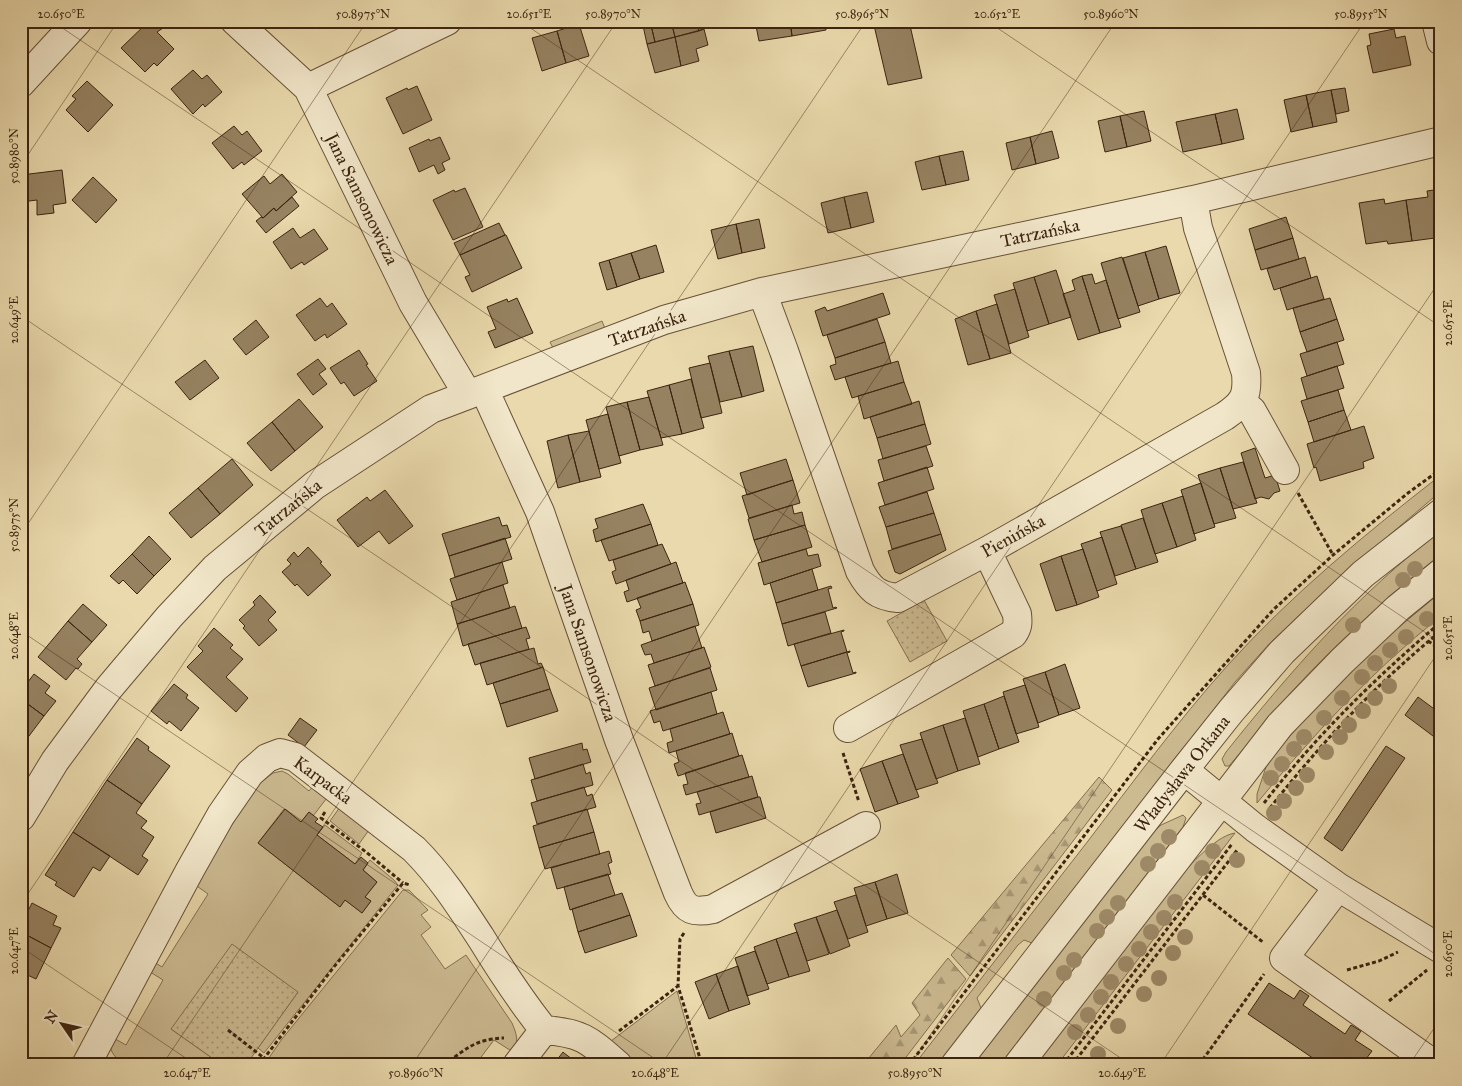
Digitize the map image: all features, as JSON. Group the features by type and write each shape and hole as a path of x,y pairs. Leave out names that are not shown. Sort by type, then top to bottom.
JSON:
{"street":[{"path":"21,83 78,21"},
{"name":"Jana Samsonowicza","path":"235,21 308,88 413,303 476,392 540,512 619,740 678,893 686,906 697,911"},
{"path":"308,88 447,21"},
{"path":"1436,21 1441,41"},
{"name":"Tatrzańska","path":"21,817 55,761 109,688 169,617 215,568 315,485 431,409 664,320 762,292 1193,200 1441,141"},
{"path":"1193,200 1198,228 1246,372 1247,382 1242,402 1252,411 1285,470"},
{"name":"Pienińska","path":"762,292 860,571 867,584 876,592 888,597 898,598 987,551 1225,416 1242,402"},
{"name":"Władysława Orkana","path":"955,1065 1184,770 1231,711 1282,652 1363,574 1441,513"},
{"path":"848,728 1013,634 1017,628 1017,614 987,551"},
{"path":"1018,1065 1280,725 1342,661 1398,608 1441,573"},
{"name":"Karpacka","path":"86,1065 221,814 250,773 267,758 280,753 295,758 414,849 434,869 544,1030"},
{"path":"1184,770 1255,828 1338,887 1433,950"},
{"path":"697,911 713,909 866,826"},
{"path":"1338,887 1281,956 1435,1065"},
{"path":"517,1065 544,1030 564,1032 590,1041 618,1065"}],"path":[{"path":"1285,470 1333,556"},
{"path":"1428,641 1441,650"},
{"path":"848,728 838,738 866,826"},
{"path":"340,792 321,818 403,883 413,886"},
{"path":"259,1065 333,968 403,883"},
{"path":"1199,1065 1281,956 1203,895"},
{"path":"697,911 680,939 678,986 702,1065"},
{"path":"1319,982 1325,976 1379,961 1413,944 1433,950 1370,1019"},
{"path":"615,1034 678,986"},
{"path":"228,1030 264,1058"},
{"path":"444,1065 469,1046 488,1039 507,1038"}],"green space":[{"path":"602,321 606,331 553,348 550,342"},
{"path":"1441,475 1441,489 1433,498 1340,577 1269,644 1235,682 1032,943 1024,940 1018,945 977,998 981,1008 979,1012 939,1065 914,1065 1156,752 1227,666 1303,590 1384,520"},
{"path":"1441,531 1441,556 1384,602 1330,652 1287,697 1229,766 1225,766 1222,759 1226,752 1300,663 1381,580"},
{"path":"1441,592 1441,616 1367,681 1322,728 1257,803 1257,794 1266,767 1282,745 1345,676 1386,638"},
{"path":"924,600 947,641 910,662 887,621"},
{"path":"282,771 309,791 316,783 330,794 313,816 309,812 301,822 284,809 258,843 340,907 345,900 362,913 371,901 365,897 377,882 363,870 370,860 398,885 264,1053 258,1048 298,992 171,1029 222,1065 156,1065 150,1061 147,1065 124,1065 112,1053 110,1036 126,1045 163,980 147,970 151,960 162,967 208,894 194,884 198,875 260,783 273,773"},
{"path":"1099,777 1112,790 970,976 951,955"},
{"path":"340,807 369,830 359,844 330,821"},
{"path":"1183,815 1186,818 1183,827 1000,1065 972,1065 1149,836 1161,825"},
{"path":"325,825 362,853 355,864 317,835"},
{"path":"1235,833 1057,1065 1034,1065 1170,887 1209,847 1218,840"},
{"path":"403,890 409,890 428,910 421,915 431,927 421,935 445,969 466,955 512,1023 517,1038 513,1052 494,1040 475,1065 264,1065 282,1039"},
{"path":"232,944 298,992 246,1065 222,1065 171,1029"},
{"path":"948,958 966,979 900,1065 863,1065 896,1025 901,1037 920,1015 912,1003"},
{"path":"677,991 698,1065 637,1065 611,1041"}],"building":[{"path":"149,21 156,21 163,28 157,32 174,49 157,66 154,63 145,72 121,48"},
{"path":"642,21 650,21 655,42 647,44"},
{"path":"650,21 671,21 675,37 655,42"},
{"path":"671,21 696,21 699,31 675,37"},
{"path":"696,21 702,21 704,29 699,31"},
{"path":"755,21 790,21 792,36 759,41"},
{"path":"790,21 825,21 826,30 792,36"},
{"path":"873,21 909,21 922,78 888,85"},
{"path":"579,24 589,56 566,63 557,31"},
{"path":"704,29 708,45 696,49 699,61 681,66 675,37"},
{"path":"1394,29 1396,38 1405,36 1411,65 1373,73 1367,46 1371,45 1369,34"},
{"path":"557,31 566,63 542,71 532,38"},
{"path":"675,37 681,66 655,73 647,44"},
{"path":"193,70 202,79 207,75 222,92 205,107 203,104 193,114 171,89"},
{"path":"87,81 113,105 88,132 66,110 76,99 72,96"},
{"path":"417,86 432,120 403,134 386,98 407,88 408,90"},
{"path":"1345,88 1349,111 1336,114 1331,90"},
{"path":"1331,90 1337,122 1313,127 1306,95"},
{"path":"1306,95 1313,127 1291,132 1284,100"},
{"path":"1237,109 1244,139 1222,144 1215,114"},
{"path":"1144,111 1151,141 1127,147 1120,116"},
{"path":"1215,114 1222,144 1183,152 1176,122"},
{"path":"1120,116 1127,147 1105,152 1098,121"},
{"path":"234,126 242,135 247,131 262,151 244,165 242,162 233,169 212,143"},
{"path":"1052,131 1059,158 1036,164 1030,137"},
{"path":"440,137 450,159 442,163 445,170 438,174 434,165 419,172 409,148 429,139 430,141"},
{"path":"1030,137 1036,164 1012,170 1006,143"},
{"path":"963,151 969,180 946,185 939,156"},
{"path":"939,156 946,185 922,190 915,162"},
{"path":"62,170 66,203 53,205 54,213 37,215 37,200 21,202 21,175"},
{"path":"282,174 297,192 276,211 274,208 263,218 242,194 264,176 270,184"},
{"path":"93,177 117,200 96,223 72,200"},
{"path":"465,188 483,227 453,240 433,200 454,190 455,192"},
{"path":"1441,189 1441,230 1434,231 1435,238 1412,241 1406,200 1428,197 1427,191"},
{"path":"867,192 874,222 851,228 844,197"},
{"path":"292,197 299,206 266,233 256,221 261,217 263,218 274,208 276,211"},
{"path":"844,197 851,228 828,233 821,203"},
{"path":"1384,199 1385,204 1406,200 1412,241 1388,244 1387,241 1366,244 1359,203"},
{"path":"1286,217 1293,238 1255,250 1249,229"},
{"path":"759,219 765,248 742,253 736,224"},
{"path":"499,223 505,235 460,255 454,243"},
{"path":"736,224 742,253 718,259 711,230"},
{"path":"293,228 300,238 314,229 328,249 304,265 302,262 291,269 273,242"},
{"path":"505,235 522,268 472,292 465,277 470,275 460,255"},
{"path":"1293,238 1299,259 1261,270 1255,250"},
{"path":"656,245 664,272 640,279 631,253"},
{"path":"1166,246 1180,293 1159,299 1145,252"},
{"path":"1145,252 1159,299 1138,306 1123,258"},
{"path":"631,253 640,279 617,287 609,260"},
{"path":"1122,257 1140,312 1118,319 1101,263"},
{"path":"1305,257 1311,278 1274,290 1267,269"},
{"path":"609,260 617,287 607,290 599,263"},
{"path":"1056,270 1071,317 1049,324 1034,277"},
{"path":"1092,274 1095,284 1106,280 1121,327 1100,333 1082,276"},
{"path":"1082,276 1100,333 1078,340 1063,294 1075,290 1072,280"},
{"path":"1317,276 1324,299 1287,310 1280,288"},
{"path":"1034,277 1049,324 1027,331 1013,283"},
{"path":"1015,289 1029,337 1009,344 994,295"},
{"path":"883,293 890,314 823,336 815,311 825,307 827,311"},
{"path":"320,298 327,307 332,303 347,324 327,338 325,334 315,341 296,315"},
{"path":"517,298 533,333 495,348 488,332 496,329 487,307 507,299 508,302"},
{"path":"1330,298 1337,319 1300,332 1293,308"},
{"path":"997,304 1011,353 990,359 976,311"},
{"path":"976,311 990,359 968,365 955,319"},
{"path":"877,319 885,342 835,358 827,335"},
{"path":"1337,319 1344,340 1307,352 1300,332"},
{"path":"256,320 269,337 246,355 233,339"},
{"path":"885,342 891,363 835,380 830,366 836,364 835,358"},
{"path":"1337,342 1344,364 1307,376 1300,354"},
{"path":"753,346 764,391 742,397 729,351"},
{"path":"359,350 377,381 354,396 344,382 341,384 330,368"},
{"path":"729,351 742,397 720,402 708,356"},
{"path":"318,359 326,369 319,374 327,384 313,395 297,374"},
{"path":"205,360 219,378 190,400 175,382"},
{"path":"898,361 904,382 852,398 845,377"},
{"path":"710,363 722,413 701,418 689,368"},
{"path":"1337,366 1344,388 1307,399 1301,378"},
{"path":"691,379 704,428 682,434 669,385"},
{"path":"904,382 912,404 864,419 858,396"},
{"path":"669,385 682,434 661,438 647,391"},
{"path":"1338,390 1344,410 1308,422 1301,401"},
{"path":"649,397 663,445 640,450 627,402"},
{"path":"299,399 323,427 295,451 272,422"},
{"path":"919,401 925,424 877,438 870,417"},
{"path":"627,402 640,450 619,456 606,407"},
{"path":"1344,410 1351,430 1314,442 1308,422"},
{"path":"608,414 621,463 599,469 586,420"},
{"path":"272,422 295,451 271,471 247,443"},
{"path":"925,424 931,444 883,459 877,438"},
{"path":"1364,426 1374,458 1363,462 1364,468 1320,481 1307,444"},
{"path":"589,431 601,477 580,482 568,435"},
{"path":"568,435 580,482 558,488 547,441"},
{"path":"926,446 933,466 884,481 878,460"},
{"path":"1255,448 1265,478 1275,475 1280,491 1274,493 1269,499 1261,497 1255,499 1241,453"},
{"path":"232,459 253,485 220,514 198,488"},
{"path":"786,459 793,480 747,495 740,473"},
{"path":"1243,462 1257,503 1233,509 1220,468"},
{"path":"927,467 934,489 885,505 878,483"},
{"path":"1220,468 1236,518 1214,524 1198,475"},
{"path":"793,480 800,503 749,518 742,496"},
{"path":"1201,483 1215,527 1194,534 1181,490"},
{"path":"198,488 220,514 191,538 169,513"},
{"path":"385,490 413,526 389,544 379,531 358,547 337,520 367,497 370,501"},
{"path":"927,492 934,513 886,527 879,507"},
{"path":"1183,496 1196,540 1177,547 1162,503"},
{"path":"1162,503 1177,547 1155,554 1141,510"},
{"path":"643,504 651,524 596,542 593,530 598,528 595,519"},
{"path":"792,505 794,514 802,512 805,525 754,540 748,519"},
{"path":"934,513 941,534 892,549 886,527"},
{"path":"499,517 502,526 507,525 511,537 449,556 442,534"},
{"path":"1143,518 1158,562 1136,569 1121,525"},
{"path":"651,524 658,545 609,561 601,540"},
{"path":"805,525 812,547 762,562 754,540"},
{"path":"1121,526 1136,569 1115,576 1100,532"},
{"path":"941,534 946,550 900,574 895,572 888,551"},
{"path":"149,536 171,559 154,576 132,554"},
{"path":"1102,537 1117,584 1097,591 1081,544"},
{"path":"505,538 512,559 455,577 449,556"},
{"path":"662,544 671,564 616,584 612,572 616,570 613,560"},
{"path":"308,547 331,575 308,596 282,572 291,564 287,560 294,552 298,557"},
{"path":"806,549 808,556 818,554 821,566 764,585 758,563"},
{"path":"1083,549 1099,597 1077,605 1061,556"},
{"path":"132,554 154,576 137,594 123,580 119,584 110,576"},
{"path":"1061,556 1077,605 1056,611 1040,564"},
{"path":"502,562 508,583 457,600 450,579"},
{"path":"676,562 683,583 627,602 624,592 629,590 626,580"},
{"path":"812,569 818,590 776,603 770,583"},
{"path":"685,582 693,604 640,621 636,610 641,608 637,598"},
{"path":"503,585 510,608 457,624 451,602"},
{"path":"831,586 832,588 828,589 833,608 837,608 782,624 776,603"},
{"path":"260,595 276,612 268,620 277,630 259,646 243,628 245,626 239,620 255,605 253,602"},
{"path":"83,604 107,625 92,642 68,621"},
{"path":"693,604 699,625 652,641 649,631 643,633 640,621"},
{"path":"515,606 522,628 463,646 457,624"},
{"path":"825,612 831,633 788,646 782,624"},
{"path":"68,621 92,642 77,659 82,664 66,680 38,657"},
{"path":"695,626 702,648 654,663 651,654 645,655 641,645"},
{"path":"526,627 530,638 526,639 529,649 475,665 468,644"},
{"path":"214,628 233,645 230,648 243,659 226,677 248,698 236,712 187,667 203,651 198,646"},
{"path":"844,630 841,632 847,652 801,666 794,644"},
{"path":"704,647 711,667 655,686 648,665"},
{"path":"534,648 538,664 541,663 543,667 487,685 480,663"},
{"path":"850,651 847,653 853,673 856,673 808,687 801,666"},
{"path":"1065,664 1080,708 1059,715 1045,672"},
{"path":"543,667 550,689 500,704 493,683"},
{"path":"710,668 717,690 656,710 649,688"},
{"path":"1045,672 1059,715 1038,723 1023,679"},
{"path":"34,674 50,686 45,693 56,701 44,716 21,699 21,691"},
{"path":"174,684 188,695 186,698 199,708 181,731 169,721 167,724 151,711"},
{"path":"1025,685 1039,727 1016,734 1003,692"},
{"path":"550,689 558,711 507,727 500,704"},
{"path":"711,692 717,714 663,731 660,721 654,723 650,711"},
{"path":"1004,696 1019,742 999,749 984,704"},
{"path":"1418,697 1441,714 1441,742 1405,715"},
{"path":"21,699 44,716 26,740 21,737"},
{"path":"984,704 999,749 978,757 963,711"},
{"path":"723,712 730,734 669,753 667,743 673,741 670,729"},
{"path":"300,718 317,730 304,747 288,735"},
{"path":"965,718 980,764 958,771 943,725"},
{"path":"943,725 958,771 936,779 920,733"},
{"path":"732,733 739,756 678,776 674,764 679,762 676,751"},
{"path":"137,738 149,747 148,750 170,766 142,804 107,780"},
{"path":"922,739 938,783 916,790 900,745"},
{"path":"582,743 583,750 587,749 591,762 535,779 529,758"},
{"path":"1386,746 1405,758 1342,851 1324,838"},
{"path":"903,754 919,797 898,804 882,761"},
{"path":"742,755 749,777 686,795 683,785 688,784 685,773"},
{"path":"882,761 898,804 875,812 860,769"},
{"path":"583,764 586,774 590,772 593,785 537,801 531,780"},
{"path":"752,776 758,797 699,815 696,804 701,803 697,792"},
{"path":"107,780 142,804 136,813 147,821 141,828 154,837 142,856 148,860 138,875 73,832"},
{"path":"584,787 587,796 592,794 596,807 537,824 531,803"},
{"path":"760,797 766,818 716,833 710,812"},
{"path":"285,809 301,822 309,812 318,819 315,822 323,827 317,835 355,864 361,857 368,863 363,870 377,882 365,897 371,901 362,913 345,900 340,907 258,843"},
{"path":"587,809 594,832 539,848 533,826"},
{"path":"73,832 110,856 100,871 93,867 74,897 55,885 57,882 45,875"},
{"path":"594,832 600,854 545,869 539,848"},
{"path":"609,851 612,862 608,864 611,874 557,889 551,868"},
{"path":"608,874 615,895 570,910 564,887"},
{"path":"897,874 908,913 887,919 875,882"},
{"path":"875,882 887,919 866,926 854,888"},
{"path":"622,893 630,915 578,932 572,909"},
{"path":"856,895 868,932 848,939 834,902"},
{"path":"32,903 57,916 53,925 61,928 51,948 21,932 21,925"},
{"path":"837,910 850,946 830,954 816,917"},
{"path":"630,915 637,936 585,953 578,932"},
{"path":"816,917 829,954 807,961 794,924"},
{"path":"21,932 51,948 36,979 21,972"},
{"path":"797,932 810,971 789,977 776,939"},
{"path":"776,939 789,977 767,984 754,947"},
{"path":"755,951 769,989 747,996 735,958"},
{"path":"738,966 750,1004 729,1011 716,974"},
{"path":"716,974 729,1011 709,1019 695,982"},
{"path":"1269,983 1294,999 1300,990 1309,996 1303,1005 1345,1034 1351,1025 1361,1031 1355,1040 1372,1051 1366,1059 1374,1065 1323,1065 1248,1014"},
{"path":"564,1053 580,1065 553,1065"}]}
